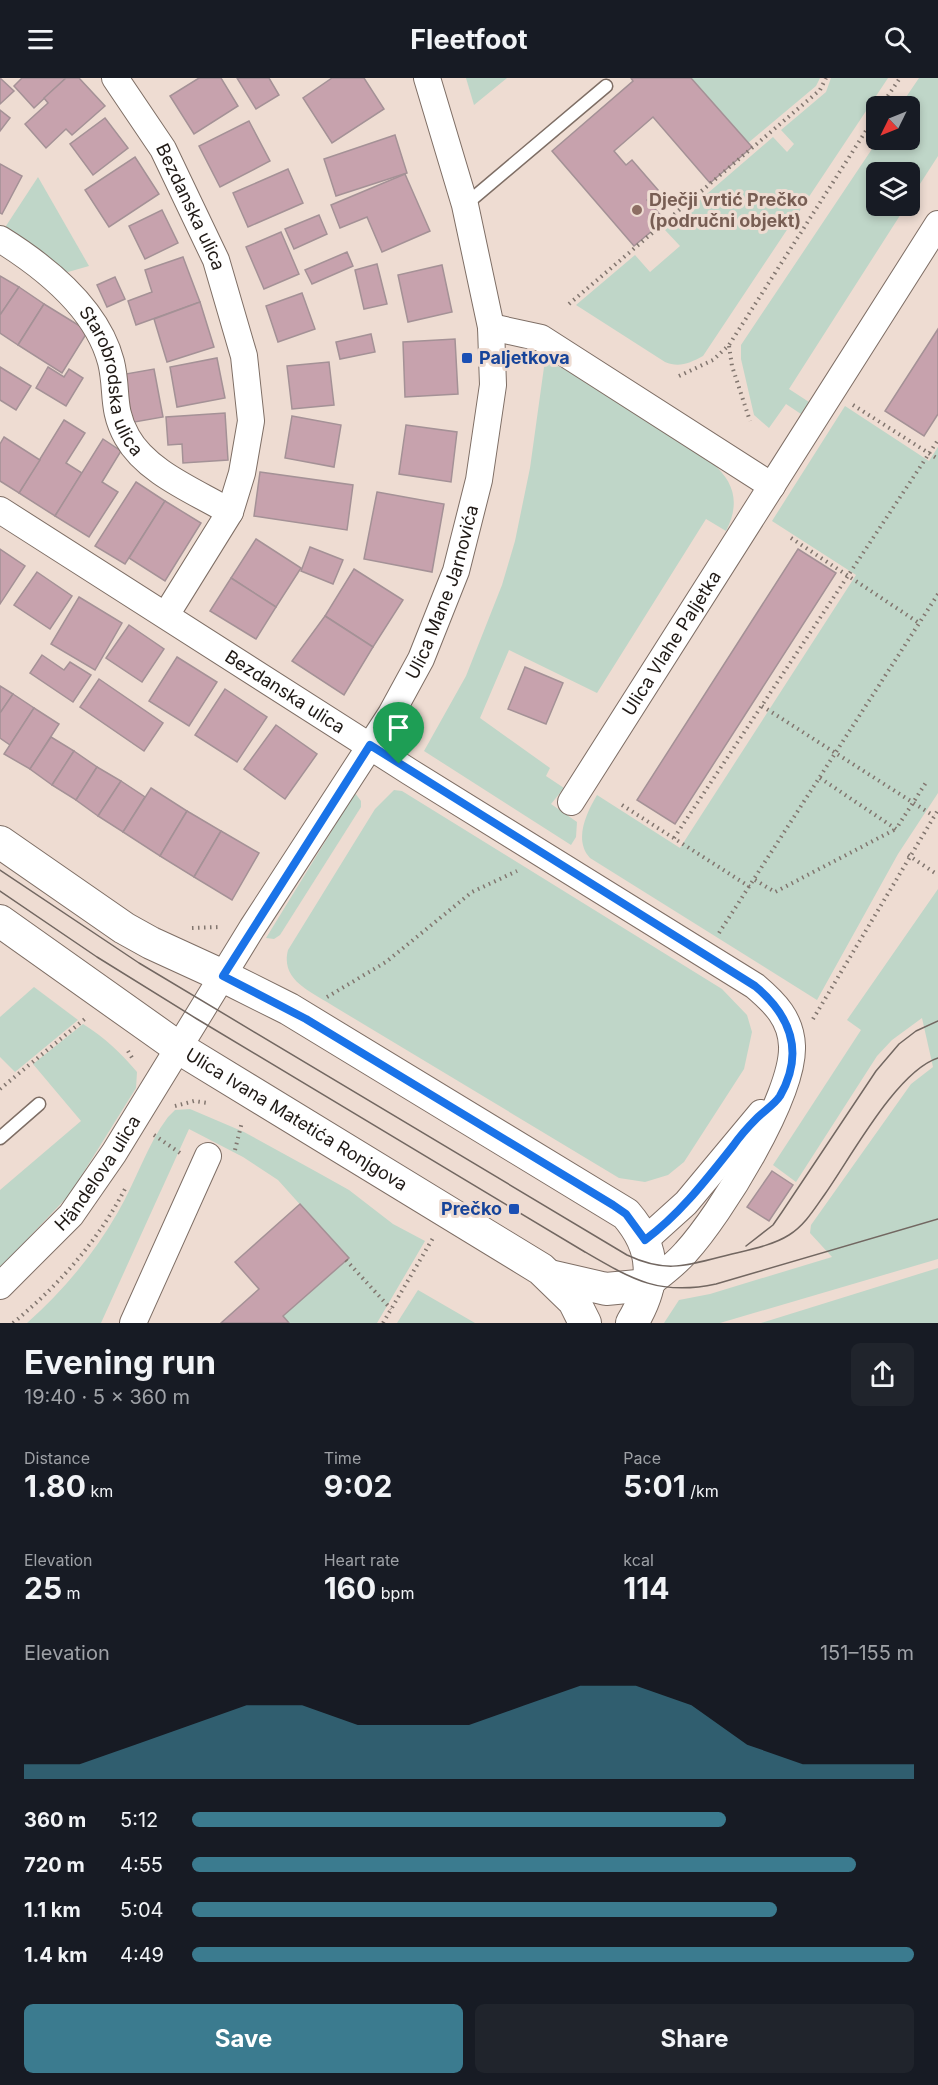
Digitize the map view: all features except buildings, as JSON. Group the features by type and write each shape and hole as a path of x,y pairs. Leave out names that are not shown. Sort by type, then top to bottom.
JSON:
{"street":[{"name":"Bezdanska ulica","path":"115,78 163,149 216,260 244,356 251,421 242,473 230,513 166,615"},
{"name":"Ulica Mane Jarnovića","path":"179,1048 370,745 421,659 456,572 479,480 493,385 491,327 465,205 427,78"},
{"name":"Ulica Vlahe Paljetka","path":"571,802 938,225"},
{"name":"Starobrodska ulica","path":"0,239 38,262 103,336 112,364 115,410 128,439 154,466 230,513"},
{"path":"491,327 541,338 772,486"},
{"name":"Bezdanska ulica","path":"0,510 755,986 778,1006 786,1019 790,1035 791,1061 779,1097 740,1177 721,1206 685,1254 648,1285"},
{"path":"0,842 124,928 151,944 223,976 298,1014 626,1214 645,1240 650,1264 648,1285 632,1323"},
{"name":"Ulica Ivana Matetića Ronjgova","path":"0,921 179,1048 549,1276 574,1301 585,1323"},
{"name":"Händelova ulica","path":"0,1286 54,1233 88,1192 179,1048"},
{"name":"Bezdanska ulica","path":"645,1240 672,1219 744,1132 779,1097"},
{"path":"133,1323 208,1156"},
{"path":"549,1276 606,1290 648,1285"}],"lane":[{"path":"465,205 606,86"},
{"path":"0,1138 39,1104"}],"path":[{"path":"569,304 820,90 826,78"},
{"path":"888,96 900,78"},
{"path":"679,376 712,360 729,345 866,131"},
{"path":"729,345 732,366 750,421"},
{"path":"847,401 938,459"},
{"path":"674,838 938,440"},
{"path":"791,538 919,623"},
{"path":"713,942 938,594"},
{"path":"762,706 934,816"},
{"path":"820,778 896,829"},
{"path":"754,880 775,892 896,829 927,781"},
{"path":"622,805 750,887"},
{"path":"790,1035 805,1027 823,1006 908,855 938,810"},
{"path":"908,855 938,875"},
{"path":"324,999 386,962 472,892 501,876 521,869"},
{"path":"0,1089 87,1017"},
{"path":"383,1323 434,1237"},
{"path":"346,1260 391,1309"}],"green space":[{"path":"466,78 507,78 474,105"},
{"path":"691,78 820,78 816,86 748,143"},
{"path":"831,78 888,78 876,96 866,96 866,111 703,356 684,364 675,365 665,362 576,305 635,255 650,272 680,246 665,230 773,137 787,152 794,144 781,130 826,92"},
{"path":"919,78 938,78 938,156 920,184 920,162 866,162 866,216 900,216 789,389 809,402 801,414 786,404 769,428 754,415 741,359 741,345 871,150 920,150 920,96 907,96"},
{"path":"38,177 89,266 68,272 62,270 4,229"},
{"path":"545,360 566,370 712,463 726,478 734,503 726,531 706,519 597,693 509,650 480,718 550,768 546,776 564,788 551,804 577,822 576,837 571,845 424,751 466,676 502,585 515,541 530,468"},
{"path":"845,406 929,461 938,447 938,793 898,854 817,1000 590,858 585,851 582,835 589,809 597,795 680,848 856,575 772,521"},
{"path":"394,790 402,791 722,989 747,1015 752,1032 744,1069 684,1162 668,1175 645,1182 619,1178 317,996 293,978 287,961 288,950 375,809"},
{"path":"355,793 361,801 361,807 280,935 274,939 266,938"},
{"path":"938,889 938,1259 720,1323 664,1323 679,1300 710,1294 832,1257 810,1233 811,1225 911,1084 933,1067 922,1018 892,1040 877,1056 796,1182 773,1165 861,1030 847,1020"},
{"path":"34,987 78,1020 15,1072 0,1057 0,1017"},
{"path":"83,1024 112,1046 137,1072 136,1088 70,1194 0,1268 0,1190 81,1121 33,1064"},
{"path":"190,1109 244,1132 349,1190 393,1224 425,1241 377,1323 289,1323 283,1316 348,1258 278,1180 243,1157 189,1129 101,1323 27,1323 65,1285 99,1243 168,1117 175,1110"},
{"path":"938,1268 938,1323 761,1323"},
{"path":"418,1290 475,1323 397,1323"}],"tram line":[{"path":"0,870 139,963 627,1255 651,1264 673,1266 694,1263 765,1246 795,1231 836,1178 891,1097 922,1066 938,1058"},
{"path":"0,891 97,957 197,1019 585,1252 633,1278 663,1287 679,1288 716,1284 938,1219"},
{"path":"746,1246 773,1225 876,1071 899,1044 916,1031 938,1021"}],"place":[{"name":"Dječji vrtić Prečko (područni objekt)","path":"637,210"},
{"name":"Paljetkova","path":"467,358"},
{"name":"Prečko","path":"514,1209"}],"route":[{"path":"370,745 399,764 755,986 778,1006 786,1019 792,1046 791,1061 779,1097 757,1117 672,1219 645,1240 626,1214 613,1205 289,1009 223,976 370,745"}]}
